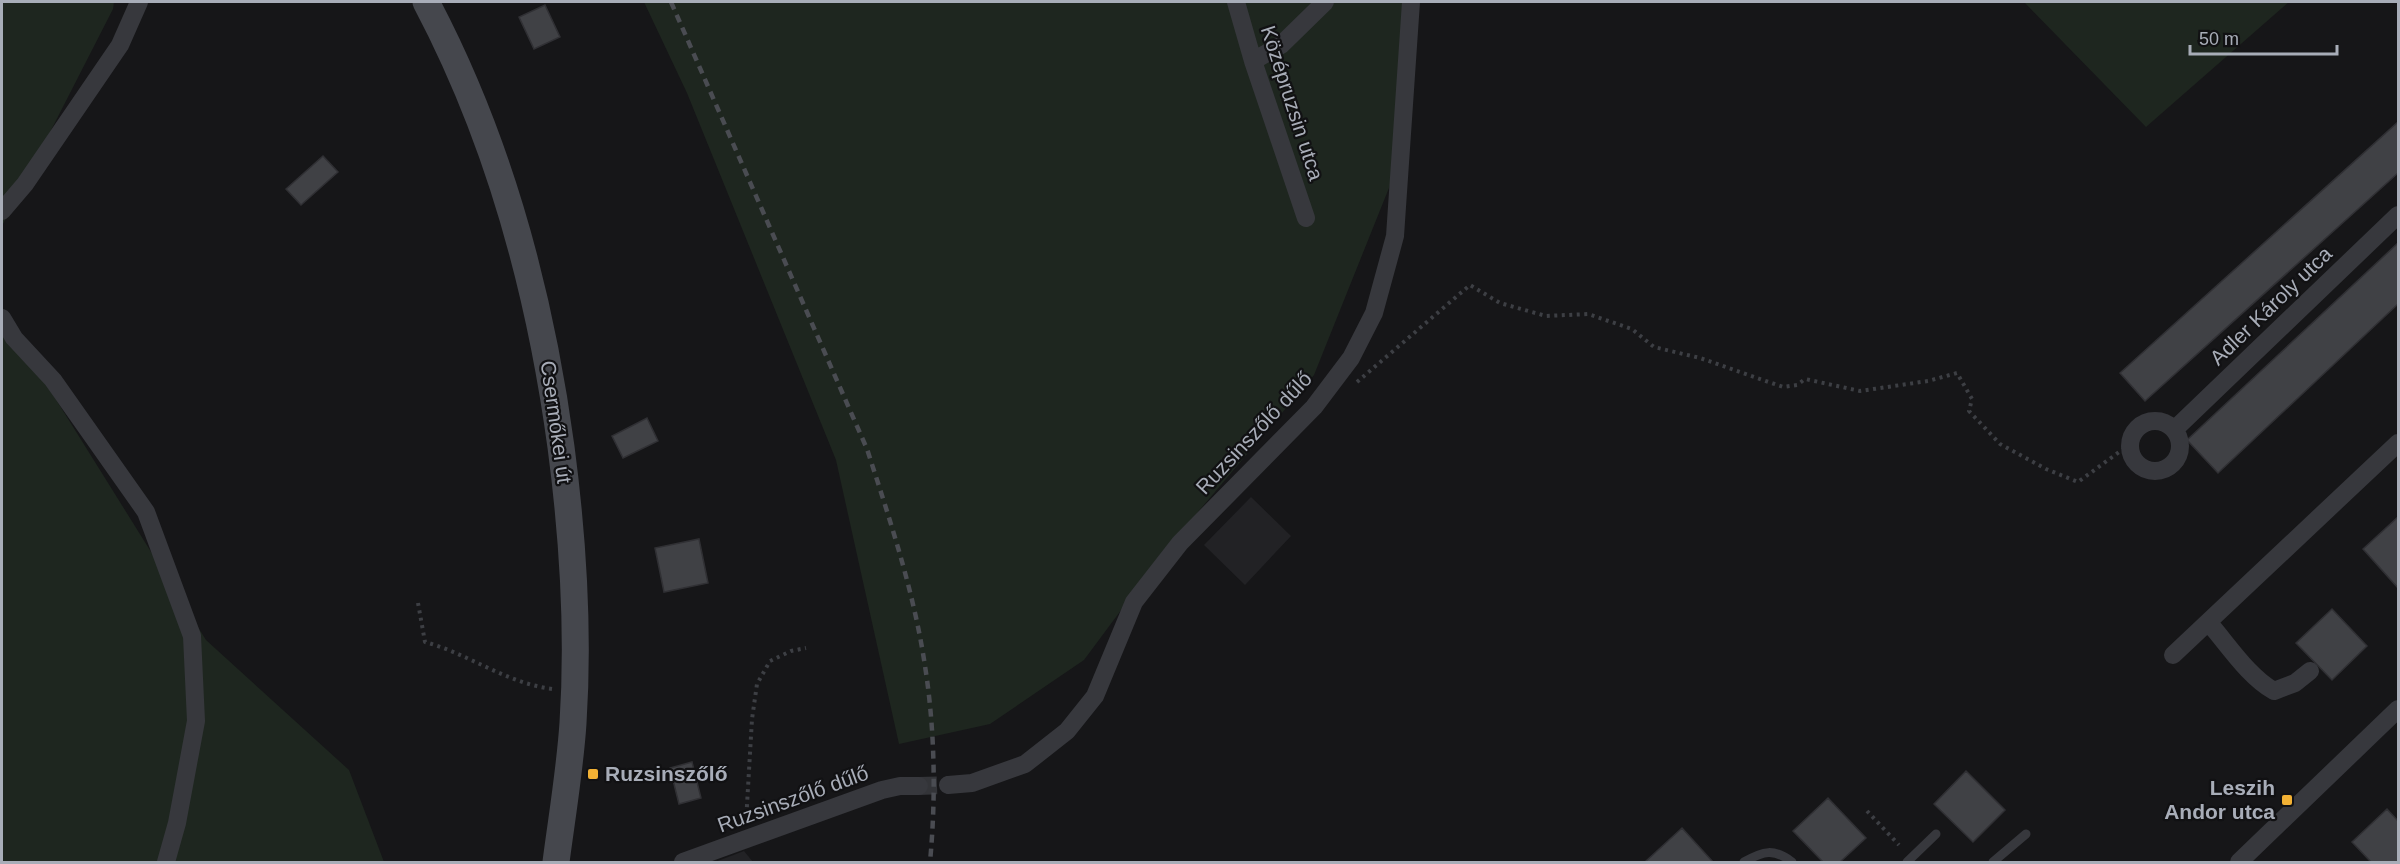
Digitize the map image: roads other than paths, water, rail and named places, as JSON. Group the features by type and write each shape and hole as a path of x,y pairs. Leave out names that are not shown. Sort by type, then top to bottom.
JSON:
{"main road":[{"name":"Csermőkei út","path":"426,2 466,85 498,167 528,269 550,372 568,499 575,627 575,692 571,746 556,862"}],"street":[{"path":"2,211 25,184 120,45 139,2"},
{"name":"Középruzsin utca","path":"1236,2 1253,61 1306,218"},
{"path":"1253,61 1281,45 1324,2"},
{"name":"Ruzsinszőlő dűlő","path":"948,785 981,780 1025,764 1067,731 1095,696 1134,602 1180,543 1314,407 1351,358 1374,314 1395,236 1411,2"},
{"name":"Adler Károly utca","path":"2174,430 2398,214"},
{"path":"2,318 14,338 53,380 146,512 192,636 196,721 177,823 166,862"},
{"path":"2151,421 2168,424 2174,430 2178,437 2179,453 2170,466 2163,470 2146,470 2133,460 2130,444 2136,429 2151,421"},
{"path":"2174,655 2398,445"},
{"path":"2209,623 2250,671 2274,691 2295,683 2310,671"},
{"path":"2239,862 2398,709"},
{"name":"Ruzsinszőlő dűlő","path":"683,862 882,790 900,786 919,786"}],"lane":[{"path":"1907,862 1936,834"},
{"path":"1993,862 2026,834"},
{"path":"1744,862 1758,854 1774,852 1792,862"}],"tunnel":[{"path":"919,786 948,785"}],"railway":[{"path":"671,2 867,449 893,529 915,611 931,715 933,813 930,862"}],"place":[{"name":"Ruzsinszőlő","path":"593,774"},
{"name":"Leszih Andor utca","path":"2287,800"}]}
